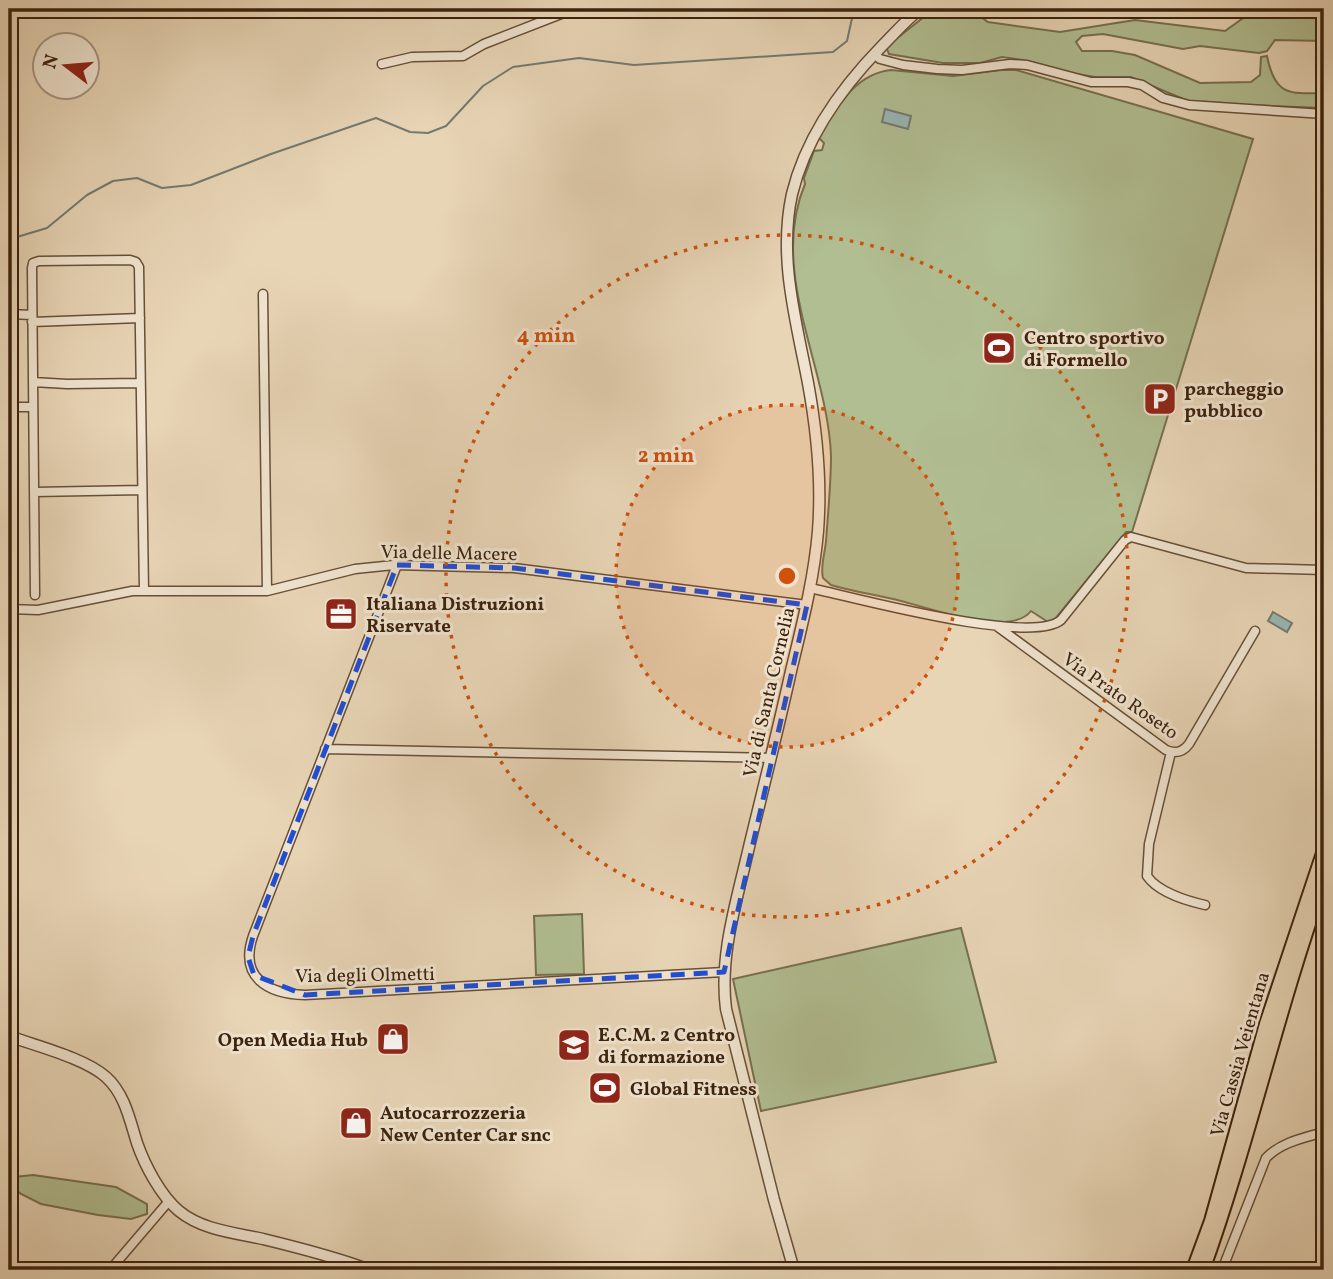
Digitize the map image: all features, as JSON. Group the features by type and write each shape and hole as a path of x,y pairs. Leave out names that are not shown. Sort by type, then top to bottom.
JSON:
{"highway":[{"name":"Via Cassia Veientana","path":"1192,1270 1211,1221 1266,1024 1324,850"},
{"name":"Via Cassia Veientana","path":"1203,1270 1221,1219 1282,1004 1324,880"}],"street":[{"path":"382,64 412,57 460,57 509,33 574,9"},
{"name":"Via di Santa Cornelia","path":"794,1270 774,1200 722,984 734,913 807,605 819,520 819,455 789,287 786,251 788,223 795,183 810,143 840,94 874,54 920,9"},
{"path":"874,54 891,62 929,68 962,70 1010,64 1027,65 1091,82 1128,82 1142,85 1171,101 1189,105 1324,114"},
{"path":"35,595 32,318 34,262 130,260 136,262 139,270 144,590"},
{"path":"263,293 267,591"},
{"path":"9,314 32,318 140,318"},
{"path":"33,382 140,383"},
{"path":"9,407 33,407"},
{"path":"34,492 142,490"},
{"name":"Via Prato Roseto","path":"810,588 966,622 998,627 1051,626 1061,620 1125,540 1131,537 1246,568 1324,570"},
{"name":"Via delle Macere","path":"9,609 38,610 144,590 267,591 355,569 397,565 514,568 807,605"},
{"name":"Via degli Olmetti","path":"397,565 249,948 250,968 256,977 264,983 293,994 308,995 724,972"},
{"name":"Via Prato Roseto","path":"998,627 1171,751 1183,750 1189,744 1255,631"},
{"path":"326,749 771,758"},
{"path":"1171,751 1149,844 1147,876 1155,885 1186,900 1205,905"},
{"path":"9,1036 88,1065 109,1080 125,1105 140,1151 169,1201 186,1217 204,1225 327,1255 370,1270"},
{"path":"1222,1270 1266,1158 1290,1143 1324,1132"},
{"path":"110,1270 169,1201"}],"highlighted area":[{"path":"397,565 514,568 807,605 724,972 305,995 254,975 248,957 253,936"}],"green space":[{"path":"934,9 983,9 981,17 988,22 1060,32 1135,20 1225,31 1256,9 1324,9 1324,41 1275,40 1267,51 1259,53 1200,46 1183,49 1103,34 1082,36 1076,42 1082,51 1112,51 1135,55 1200,83 1251,82 1260,75 1261,57 1267,56 1270,69 1279,85 1292,92 1324,93 1324,108 1193,103 1131,77 1095,77 1002,57 980,63 943,63 889,54 886,47"},
{"name":"Centro sportivo di Formello","path":"891,70 953,76 1016,70 1253,139 1132,532 1126,532 1051,624 1031,611 1021,619 1006,622 969,619 831,585 823,578 831,456 828,422 796,285 793,251 795,217 805,184 804,178 814,151 822,150 824,143 818,137 832,115 857,85 878,73"},
{"path":"582,914 584,974 536,975 534,916"},
{"path":"961,928 996,1062 761,1111 733,979"},
{"path":"33,1175 116,1187 147,1204 147,1214 131,1219 41,1204 21,1194 9,1184 14,1177"}],"water":[{"path":"885,109 911,116 908,129 882,122"},
{"path":"1273,612 1292,623 1287,632 1268,621"}],"waterway":[{"path":"9,238 47,228 87,195 113,181 137,178 162,188 191,185 376,118 410,132 428,133 446,126 483,86 513,67 579,58 634,65 833,52 847,41 854,9"}],"place":[{"name":"Centro sportivo di Formello","path":"999,348"},
{"name":"parcheggio pubblico","path":"1160,399"},
{"name":"Italiana Distruzioni Riservate","path":"341,614"},
{"name":"Open Media Hub","path":"393,1039"},
{"name":"E.C.M. 2 Centro di formazione","path":"574,1045"},
{"name":"Global Fitness","path":"605,1088"},
{"name":"Autocarrozzeria New Center Car snc","path":"356,1123"}]}
